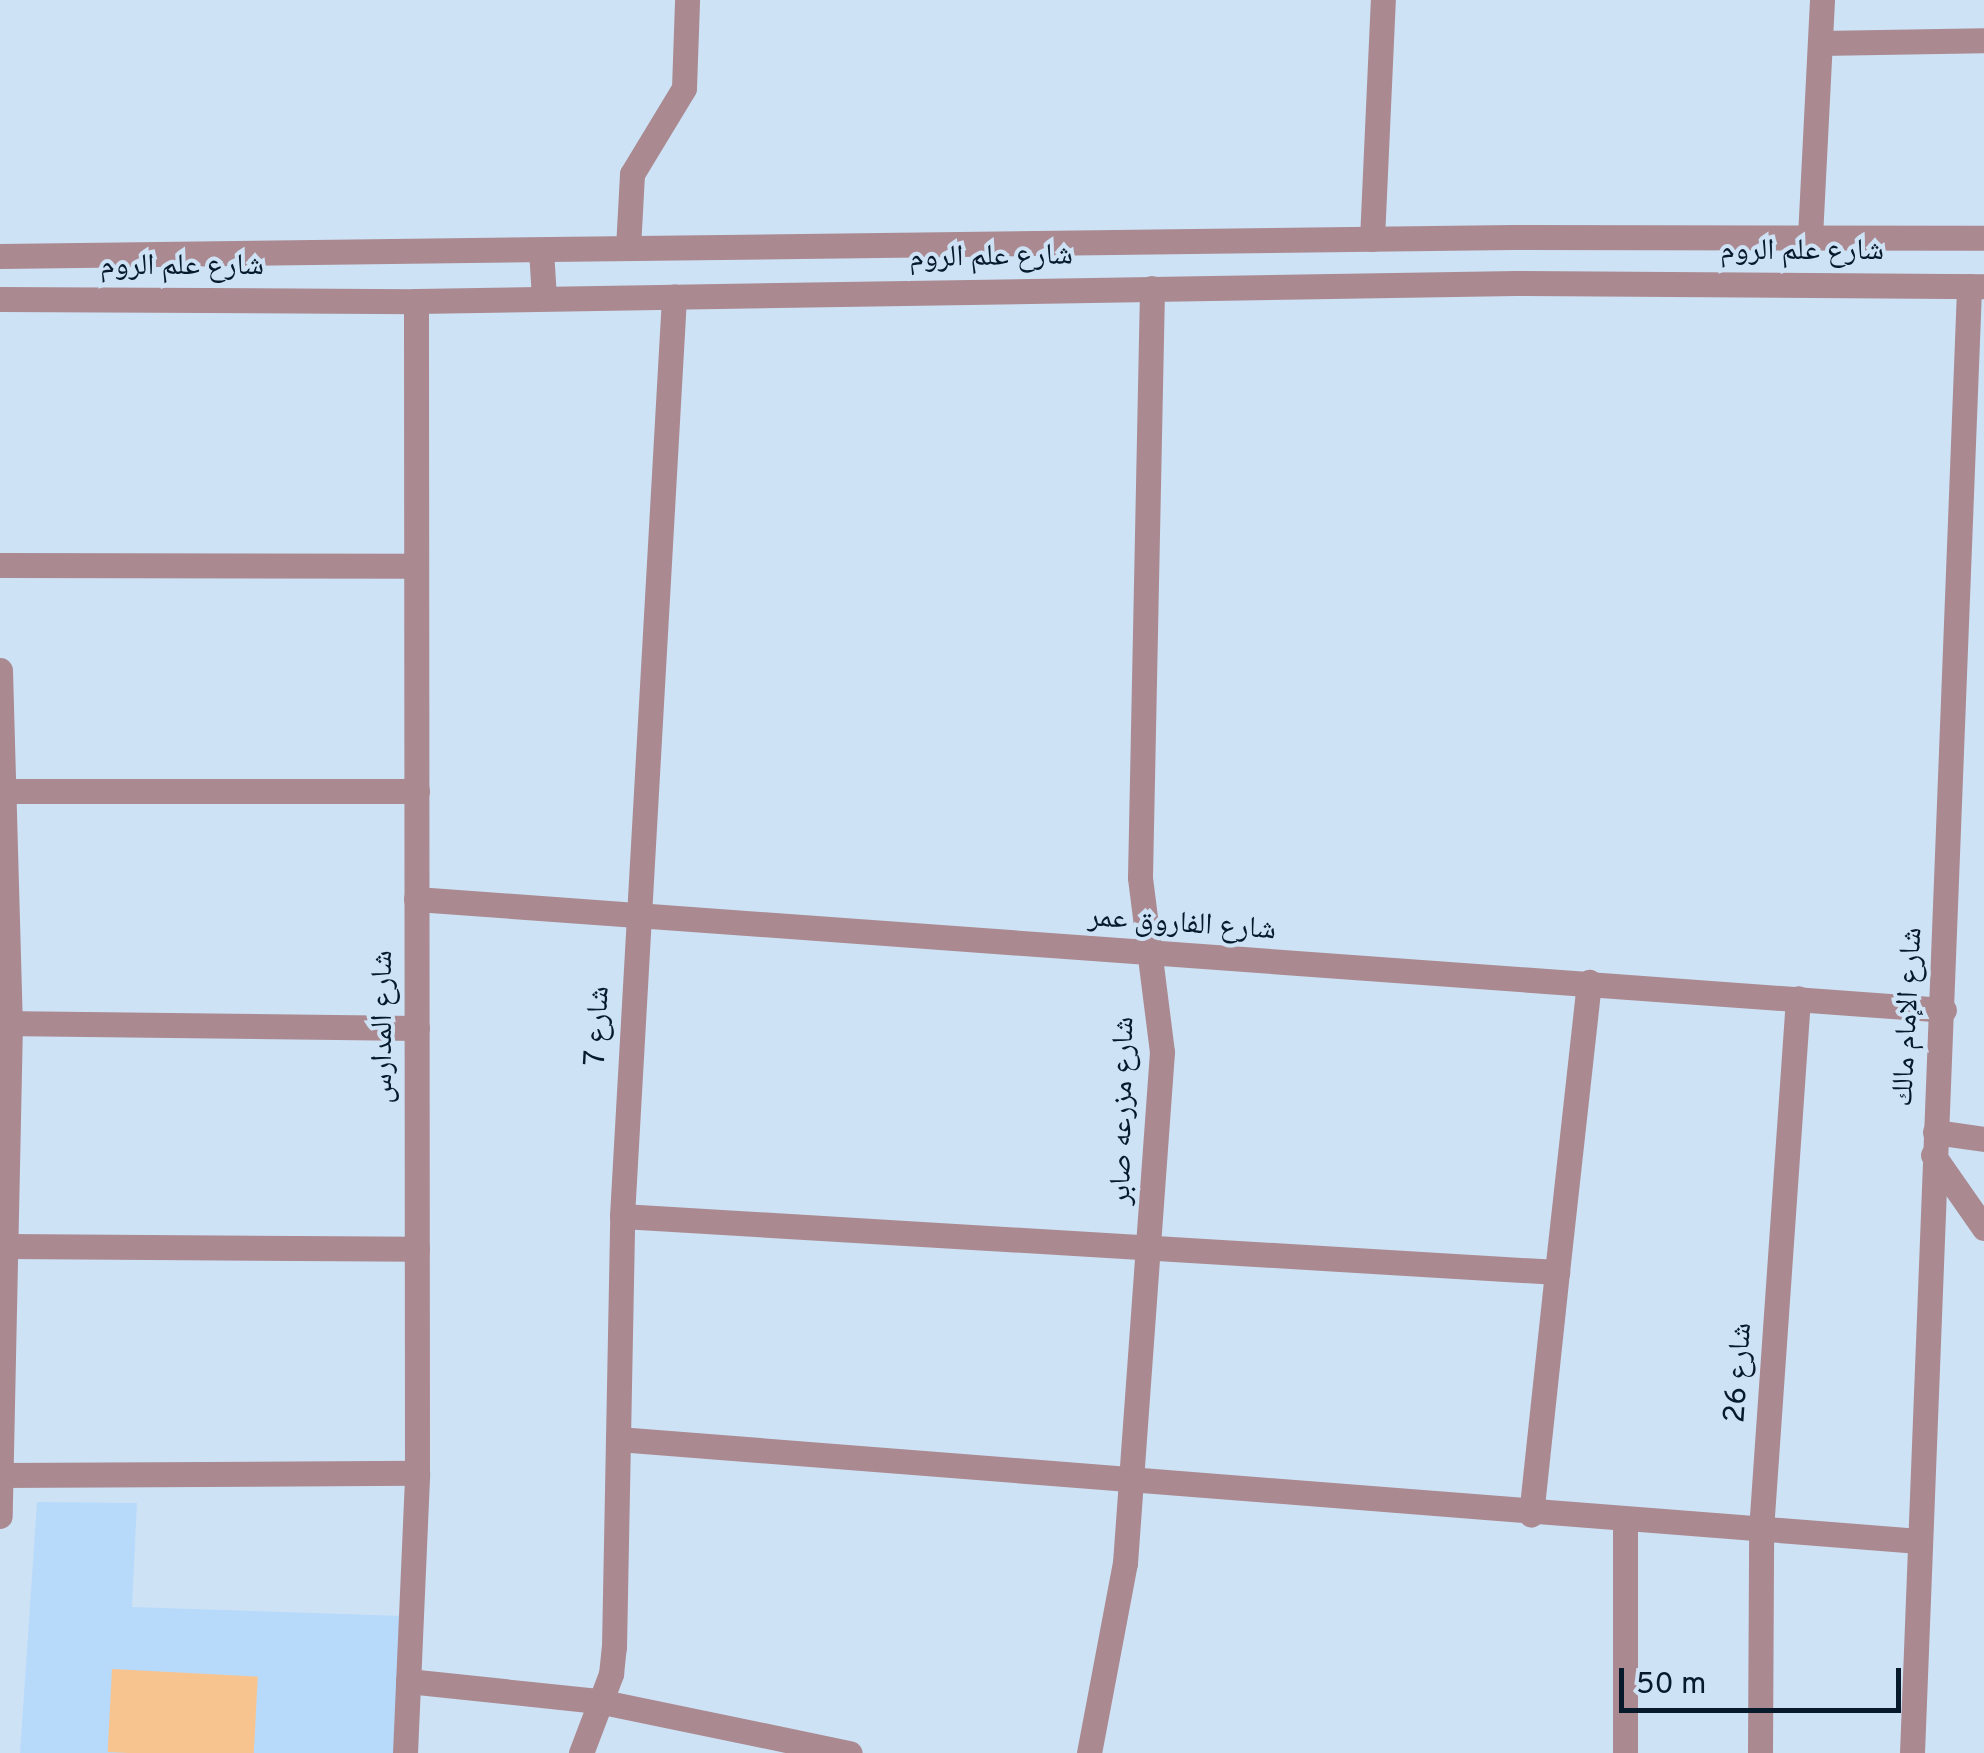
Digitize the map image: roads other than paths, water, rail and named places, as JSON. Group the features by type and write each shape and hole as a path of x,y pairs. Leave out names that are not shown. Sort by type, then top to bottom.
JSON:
{"street":[{"path":"628,248 632,174 684,88 688,0"},
{"path":"1372,239 1383,0"},
{"path":"1810,238 1822,0"},
{"path":"1820,43 1984,40"},
{"path":"1514,237 1516,284"},
{"name":"شارع علم الروم","path":"0,256 1514,237 1984,238"},
{"path":"541,250 544,298"},
{"name":"شارع علم الروم","path":"0,299 416,301 1516,284 1977,286"},
{"name":"شارع الإمام مالك","path":"1912,1753 1934,1143 1944,1010 1977,286"},
{"name":"شارع مزرعه صابر","path":"1090,1753 1113,1642 1132,1482 1152,1252 1162,1052 1140,877 1152,288"},
{"name":"شارع 7","path":"581,1753 614,1647 622,1216 636,914 674,296"},
{"name":"شارع المدارس","path":"405,1753 417,1473 416,301"},
{"path":"0,566 416,566"},
{"path":"0,670 6,791 6,1246 0,1516"},
{"path":"6,791 416,791"},
{"name":"شارع الفاروق عمر","path":"416,899 1150,956 1589,982 1944,1010"},
{"path":"1531,1515 1589,982"},
{"name":"شارع 26","path":"1760,1753 1761,1530 1798,998"},
{"path":"5,1023 417,1028"},
{"path":"1984,1139 1934,1143 1984,1228"},
{"path":"622,1216 1152,1252 1557,1272"},
{"path":"6,1246 417,1250"},
{"path":"618,1438 1531,1515 1919,1541"},
{"path":"1,1475 417,1473"},
{"path":"1625,1522 1625,1753"},
{"path":"408,1681 598,1700 850,1753"}]}
